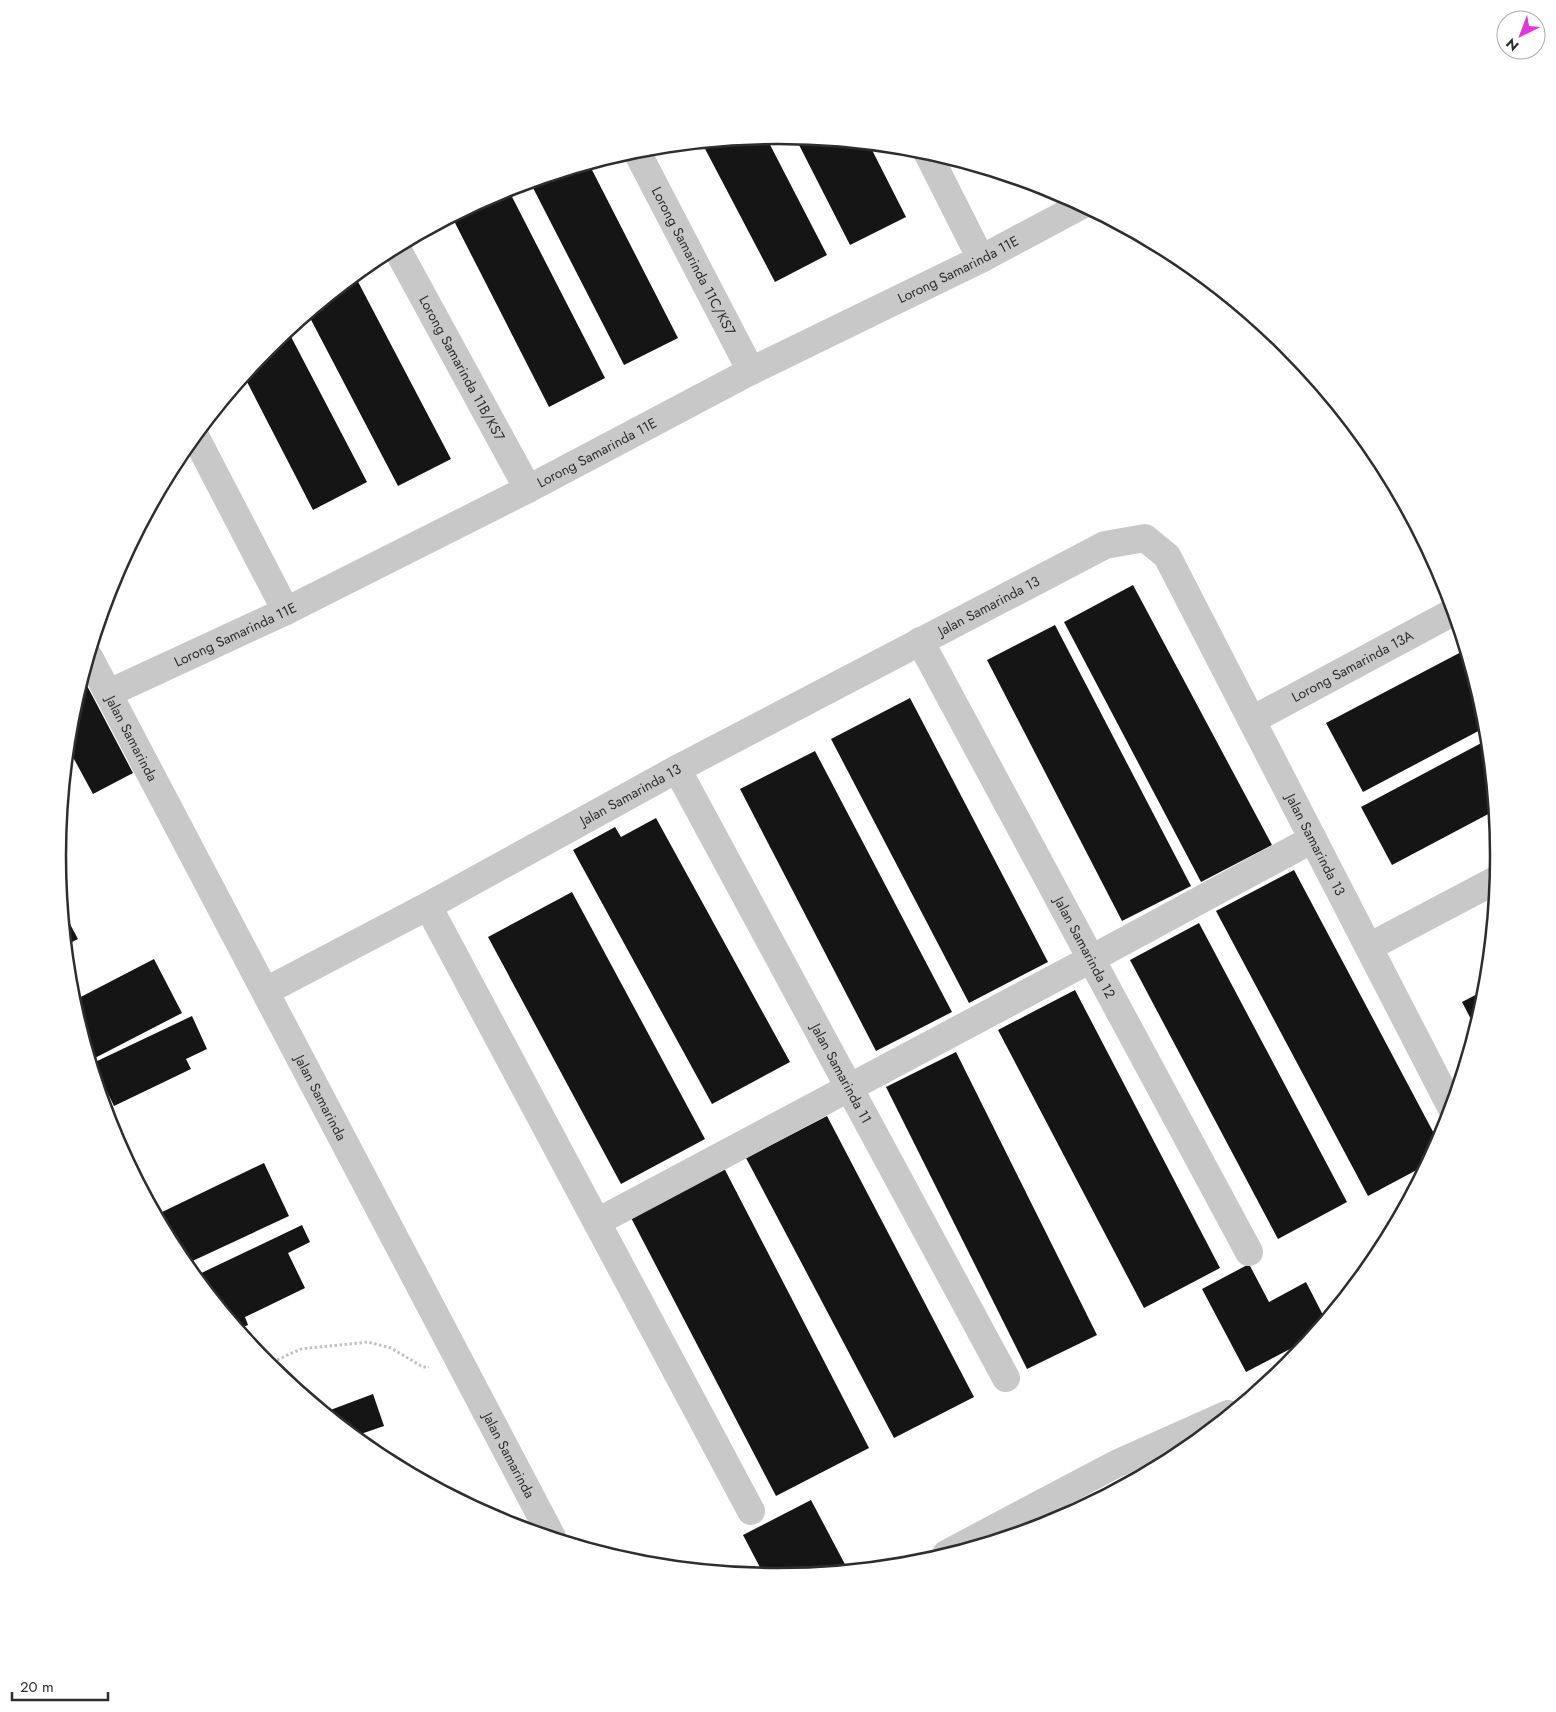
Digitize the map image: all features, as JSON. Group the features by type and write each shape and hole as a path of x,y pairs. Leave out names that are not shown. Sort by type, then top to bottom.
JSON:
{"street":[{"name":"Lorong Samarinda 11C/KS7","path":"640,158 751,371"},
{"path":"932,162 981,259"},
{"name":"Lorong Samarinda 11E","path":"109,693 286,611 528,489 751,371 981,259 1075,210"},
{"name":"Lorong Samarinda 11B/KS7","path":"400,254 528,489"},
{"path":"199,443 286,611"},
{"name":"Jalan Samarinda 13","path":"266,991 428,906 677,770 1105,545 1145,538 1167,556 1447,1098"},
{"name":"Lorong Samarinda 13A","path":"1252,720 1448,615"},
{"name":"Jalan Samarinda 12","path":"920,642 1249,1252"},
{"name":"Jalan Samarinda","path":"93,664 548,1530"},
{"name":"Jalan Samarinda 11","path":"677,770 1006,1378"},
{"path":"597,1222 1091,959 1313,838"},
{"path":"1369,947 1489,884"},
{"path":"428,906 751,1511"},
{"path":"973,1540 1116,1464 1209,1423"}],"path":[{"path":"276,1360 301,1349 368,1342 391,1348 423,1367 437,1367 457,1357"}],"building":[{"path":"770,144 827,255 775,282 705,148"},
{"path":"799,145 872,150 906,217 850,245"},
{"path":"592,170 678,338 624,365 533,188"},
{"path":"512,196 605,378 549,407 455,222"},
{"path":"358,282 451,459 398,486 311,319"},
{"path":"291,338 367,482 313,510 247,382"},
{"path":"1133,585 1272,845 1201,882 1064,622"},
{"path":"1055,625 1191,886 1122,921 987,660"},
{"path":"1459,653 1478,731 1363,792 1326,723"},
{"path":"87,687 133,773 93,794 73,757"},
{"path":"910,698 1048,962 969,1003 831,739"},
{"path":"1481,743 1488,814 1392,865 1361,807"},
{"path":"815,751 952,1012 876,1051 740,789"},
{"path":"656,818 790,1062 712,1104 573,850 615,827 621,837"},
{"path":"1294,870 1434,1133 1416,1170 1368,1196 1216,911"},
{"path":"572,892 705,1139 621,1184 488,937"},
{"path":"1199,923 1347,1202 1278,1239 1130,960"},
{"path":"70,924 78,939 71,942"},
{"path":"154,959 182,1013 96,1057 81,997"},
{"path":"1075,990 1220,1268 1144,1308 998,1030"},
{"path":"1476,995 1470,1018 1462,1002"},
{"path":"192,1016 207,1049 186,1059 191,1069 114,1106 105,1087 97,1061"},
{"path":"956,1052 1097,1335 1027,1369 886,1087"},
{"path":"827,1116 974,1397 894,1438 746,1158"},
{"path":"264,1163 289,1216 193,1261 162,1212"},
{"path":"722,1164 869,1448 776,1496 628,1212"},
{"path":"302,1225 310,1242 288,1253 305,1288 245,1317 248,1325 244,1327 202,1273"},
{"path":"1249,1264 1269,1302 1306,1282 1322,1314 1291,1348 1246,1372 1202,1289"},
{"path":"373,1394 384,1426 362,1433 331,1410"},
{"path":"811,1500 845,1564 760,1567 743,1535"}]}
